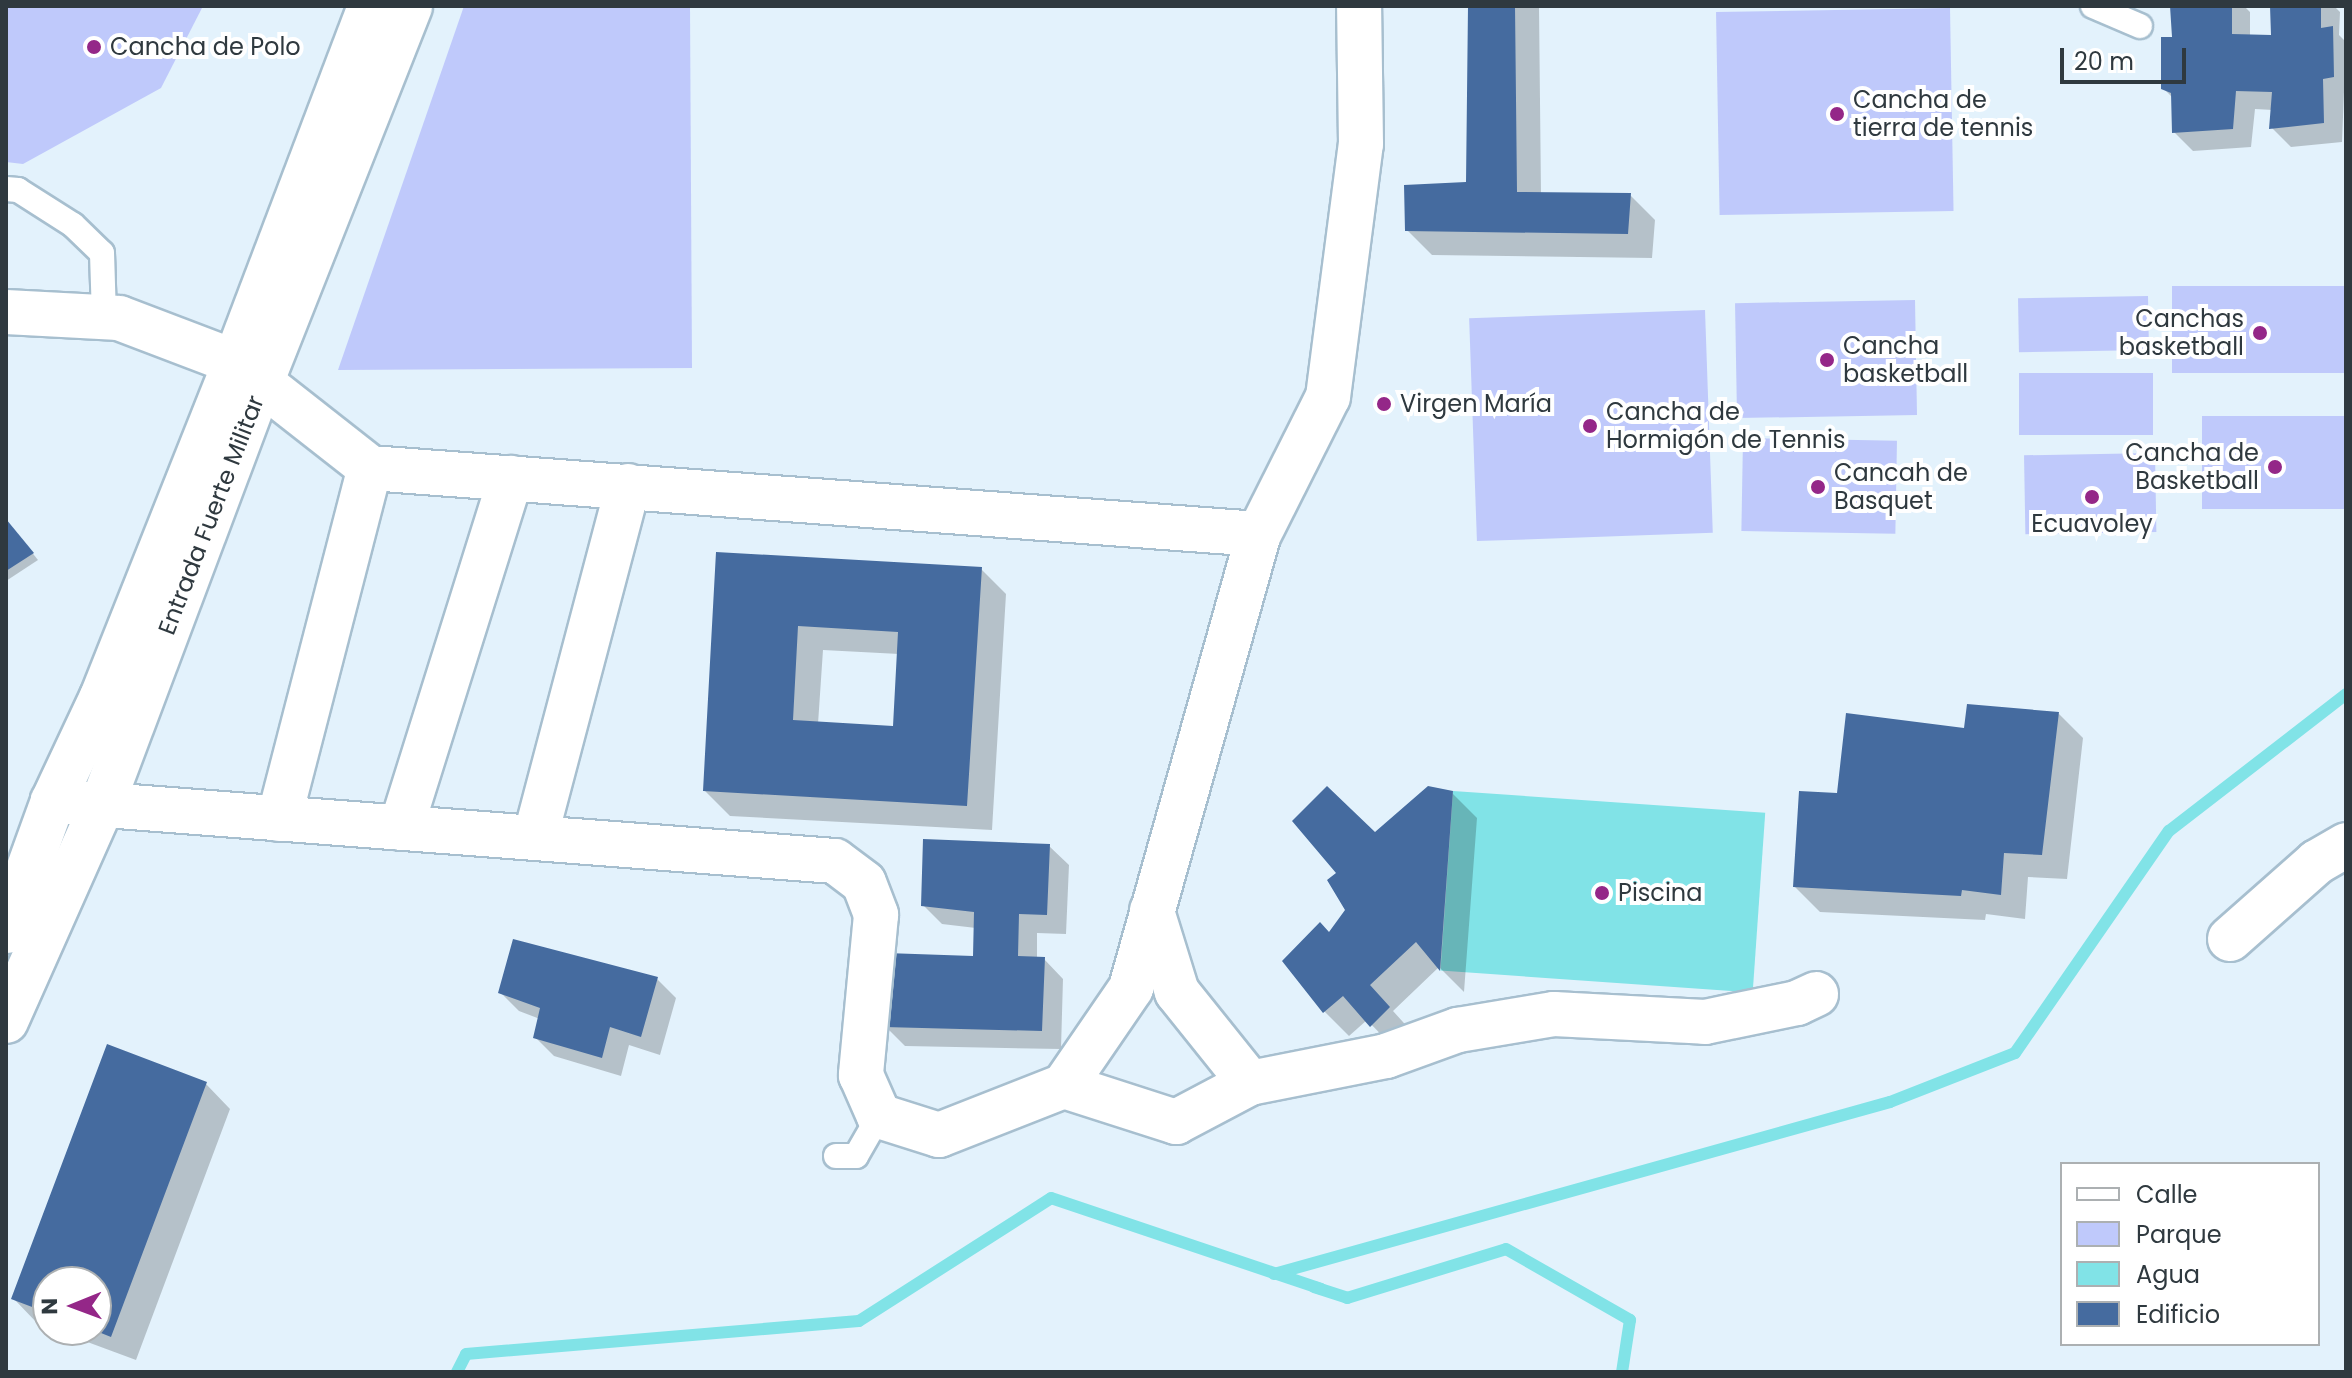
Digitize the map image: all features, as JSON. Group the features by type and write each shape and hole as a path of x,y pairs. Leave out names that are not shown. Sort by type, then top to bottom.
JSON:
{"street":[{"name":"Entrada Fuerte Militar","path":"6,1021 102,805 370,6"},
{"name":"Entrada Fuerte Militar","path":"6,931 53,801 410,6"},
{"path":"53,801 835,861 864,883 876,915 861,1075 879,1116 939,1135 1064,1086 1131,988 1259,534 1328,397 1361,144 1359,6"},
{"path":"6,312 119,318 248,372 370,468 1259,534"},
{"path":"279,819 370,468"},
{"path":"401,828 511,478"},
{"path":"535,838 628,486"},
{"path":"2230,939 2317,862 2346,845"},
{"path":"1152,911 1177,992 1250,1083"},
{"path":"1064,1086 1176,1122 1250,1083 1386,1056 1458,1030 1554,1014 1705,1022 1797,1003 1816,994"}],"lane":[{"path":"2093,6 2140,26"},
{"path":"6,189 18,190 73,225 102,253 104,317"},
{"path":"836,1156 856,1156 879,1116"}],"green space":[{"name":"Cancha de Polo","path":"6,6 203,6 161,88 23,164 6,162"},
{"path":"464,6 690,6 692,368 338,370"},
{"name":"Cancha de tierra de tennis","path":"1950,8 1954,211 1720,215 1716,12"},
{"name":"Canchas basketball","path":"2172,286 2346,286 2346,373 2172,373"},
{"path":"2148,296 2149,350 2019,352 2018,298"},
{"name":"Cancha basketball","path":"1915,300 1917,415 1737,418 1735,303"},
{"name":"Cancha de Hormigón de Tennis","path":"1705,310 1713,533 1477,541 1469,318"},
{"name":"Ecuavoley","path":"2019,373 2153,373 2153,435 2019,435"},
{"name":"Cancha de Basketball","path":"2202,416 2346,416 2346,509 2202,509"},
{"name":"Cancah de Basquet","path":"1743,438 1897,441 1895,534 1741,531"},
{"name":"Ecuavoley","path":"2155,453 2156,532 2025,534 2024,455"}],"water":[{"name":"Piscina","path":"1453,791 1765,813 1753,992 1440,971"}],"building":[{"path":"1468,6 1515,6 1517,192 1631,193 1628,234 1405,231 1404,185 1466,182"},
{"path":"2170,6 2232,6 2232,34 2271,35 2270,6 2321,6 2321,28 2333,26 2334,77 2323,79 2324,123 2269,129 2272,92 2236,91 2233,129 2172,133 2171,93 2161,89 2161,37 2172,37"},
{"path":"6,519 34,553 6,571"},
{"path":"716,552 982,567 967,806 703,791","holes":["798,626 898,632 893,726 793,720"]},
{"path":"1967,704 2059,712 2042,855 2004,853 2001,895 1962,890 1961,896 1793,887 1799,791 1837,793 1846,713 1964,728"},
{"path":"1327,786 1375,832 1428,786 1453,791 1440,971 1416,942 1370,985 1390,1007 1370,1027 1343,996 1323,1013 1282,961 1320,922 1329,932 1345,910 1327,880 1336,873 1292,821"},
{"path":"923,839 1050,844 1047,915 1019,914 1018,956 1045,957 1042,1031 884,1027 886,953 973,956 974,912 921,906"},
{"path":"513,939 658,977 641,1037 610,1027 602,1058 533,1038 540,1008 498,993"},
{"path":"107,1044 207,1082 112,1334 112,1266 32,1266 32,1307 11,1299"}],"waterway":[{"path":"1274,1274 1890,1102 2015,1053 2169,831 2346,694"},
{"path":"457,1372 466,1354 859,1321 1051,1198 1321,1289"},
{"path":"1314,1287 1347,1298 1506,1249 1630,1320 1622,1372"}],"place":[{"name":"Cancha de Polo","path":"94,47"},
{"name":"Cancha de tierra de tennis","path":"1837,114"},
{"name":"Canchas basketball","path":"2260,333"},
{"name":"Cancha basketball","path":"1827,360"},
{"name":"Virgen María","path":"1384,404"},
{"name":"Cancha de Hormigón de Tennis","path":"1590,426"},
{"name":"Cancha de Basketball","path":"2275,467"},
{"name":"Cancah de Basquet","path":"1818,487"},
{"name":"Ecuavoley","path":"2092,497"},
{"name":"Piscina","path":"1602,893"}]}
